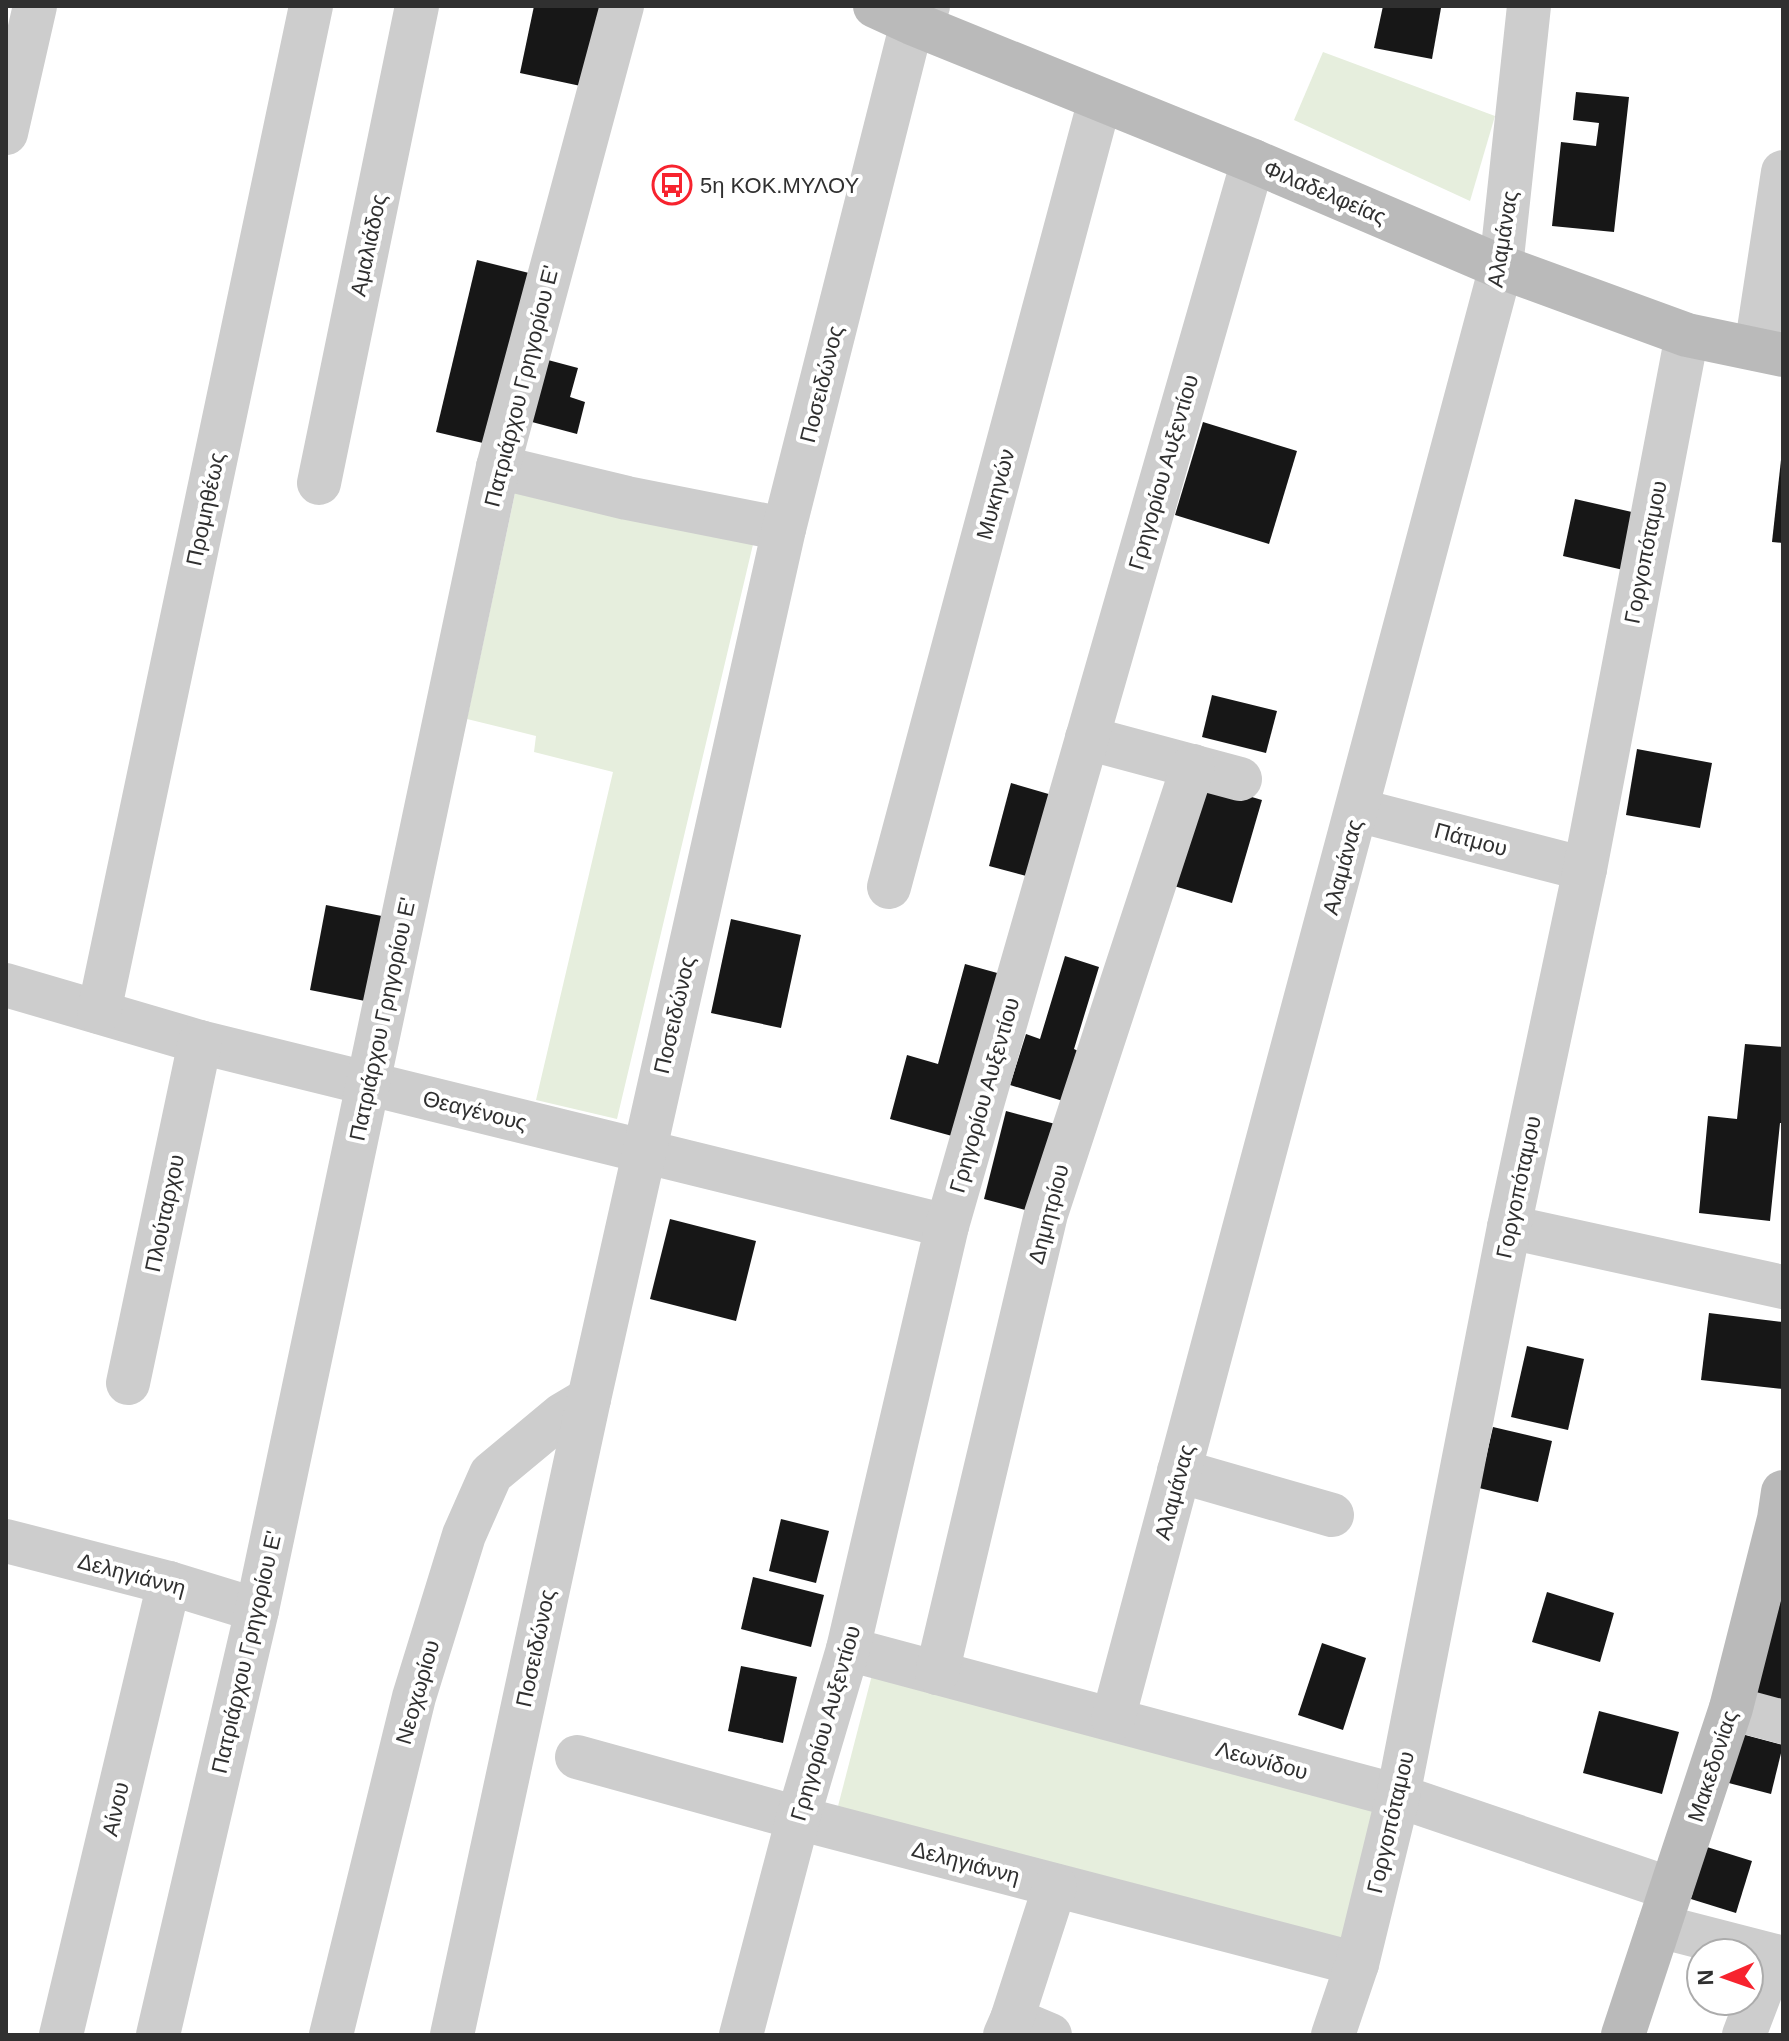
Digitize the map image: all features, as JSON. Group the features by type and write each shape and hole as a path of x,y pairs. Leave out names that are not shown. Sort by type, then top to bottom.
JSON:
{"main road":[{"name":"Φιλαδελφείας","path":"905,12 1100,100 1253,161 1501,267 1687,335 1769,352"},
{"name":"Μακεδονίας","path":"1623,2035 1731,1708 1779,1519 1783,1492"}],"street":[{"path":"6,133 35,6"},
{"name":"Προμηθέως","path":"99,1012 311,6"},
{"name":"Αμαλιάδος","path":"319,483 417,6"},
{"name":"Πατριάρχου Γρηγορίου E'","path":"158,2035 257,1610 498,467 622,6"},
{"name":"Αλαμάνας","path":"1113,1719 1501,267 1529,6"},
{"name":"Ποσειδώνος","path":"452,2035 644,1151 784,529 905,12"},
{"name":"Μυκηνών","path":"889,887 1100,100"},
{"name":"Γρηγορίου Αυξεντίου","path":"741,2035 798,1818 848,1649 947,1226 1253,161"},
{"path":"1769,352 1783,172"},
{"name":"Γοργοπόταμου","path":"1333,2035 1357,1964 1398,1796 1509,1227 1585,869 1687,335"},
{"path":"498,467 627,498 784,529"},
{"path":"1087,738 1240,779"},
{"name":"Δημητρίου","path":"937,1673 1046,1214 1193,766"},
{"name":"Πάτμου","path":"1357,810 1585,869"},
{"name":"Θεαγένους","path":"6,985 200,1042 947,1226"},
{"name":"Πλούταρχου","path":"128,1383 200,1042"},
{"path":"1509,1227 1783,1287"},
{"name":"Νεοχωρίου","path":"331,2035 414,1697 464,1535 491,1474 562,1415 589,1399"},
{"path":"1179,1471 1332,1515"},
{"name":"Δεληγιάννη","path":"6,1541 169,1583 257,1610"},
{"name":"Αίνου","path":"61,2035 169,1583"},
{"name":"Λεωνίδου","path":"848,1649 1398,1796 1778,1957"},
{"path":"1731,1708 1783,1722"},
{"name":"Δεληγιάννη","path":"577,1757 1357,1964"},
{"path":"1022,2030 1055,1886"},
{"path":"1744,2035 1778,1957"}],"green space":[{"path":"1323,52 1495,116 1470,201 1294,120"},
{"path":"518,479 755,536 617,1119 536,1100 613,772 534,752 536,736 467,719"},
{"path":"872,1675 1378,1808 1343,1943 837,1810"}],"building":[{"path":"534,6 608,6 590,88 520,73"},
{"path":"1383,6 1441,8 1432,59 1374,48"},
{"path":"1576,92 1629,97 1614,232 1552,226 1561,142 1596,146 1599,123 1573,120"},
{"path":"477,260 541,276 500,447 436,432"},
{"path":"548,360 578,368 570,397 585,402 577,434 532,422"},
{"path":"1203,422 1297,451 1269,544 1175,515"},
{"path":"1783,460 1783,543 1772,542"},
{"path":"1575,499 1645,515 1632,572 1563,556"},
{"path":"1212,695 1277,711 1266,753 1202,737"},
{"path":"1637,749 1712,763 1700,828 1626,815"},
{"path":"1011,783 1052,795 1030,877 989,866"},
{"path":"1204,783 1262,800 1232,903 1174,886"},
{"path":"326,905 397,919 380,1004 310,990"},
{"path":"731,919 801,935 781,1028 711,1013"},
{"path":"1065,956 1099,967 1074,1049 1078,1051 1063,1101 1010,1085 1026,1034 1040,1039"},
{"path":"965,964 1008,976 963,1139 890,1119 907,1055 938,1064"},
{"path":"1745,1044 1783,1047 1783,1123 1780,1123 1770,1221 1699,1213 1708,1116 1737,1119"},
{"path":"1006,1111 1063,1126 1040,1214 984,1199"},
{"path":"670,1219 756,1241 736,1321 650,1299"},
{"path":"1709,1313 1783,1322 1783,1389 1701,1380"},
{"path":"1527,1346 1584,1359 1568,1430 1511,1417"},
{"path":"1493,1427 1552,1441 1538,1502 1479,1488"},
{"path":"781,1519 829,1531 816,1583 769,1571"},
{"path":"753,1577 824,1595 811,1647 741,1629"},
{"path":"1547,1592 1614,1613 1600,1662 1532,1642"},
{"path":"1783,1596 1783,1702 1755,1694"},
{"path":"1322,1643 1366,1658 1343,1730 1298,1715"},
{"path":"741,1666 797,1677 783,1743 728,1731"},
{"path":"1599,1711 1679,1732 1662,1794 1583,1773"},
{"path":"1734,1732 1783,1745 1771,1794 1721,1781"},
{"path":"1694,1843 1752,1861 1736,1913 1678,1895"}],"place":[{"name":"5η ΚΟΚ.ΜΥΛΟΥ","path":"672,185"}]}
